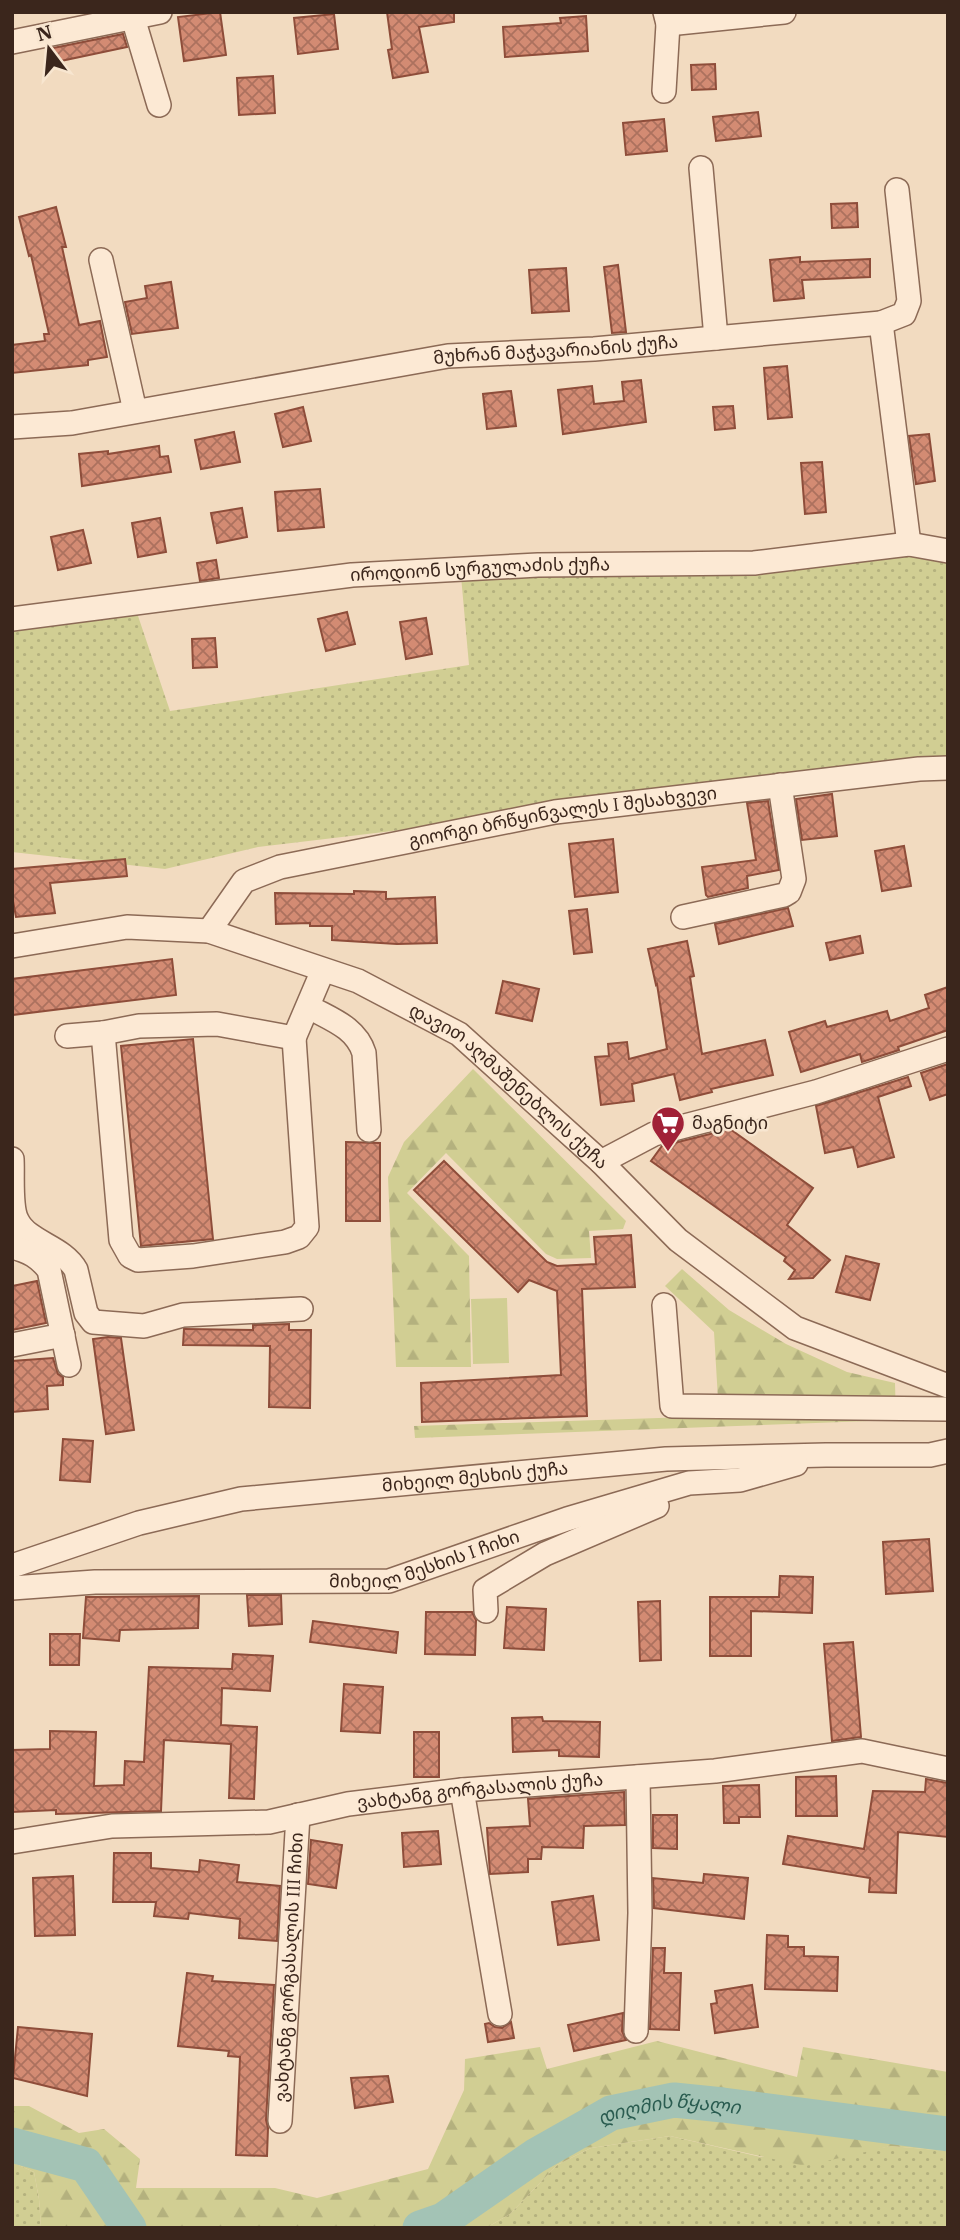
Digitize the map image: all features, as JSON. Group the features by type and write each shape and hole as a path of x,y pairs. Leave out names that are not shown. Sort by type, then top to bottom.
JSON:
{"street":[{"path":"12,43 160,12"},
{"path":"664,91 667,18 784,12"},
{"path":"133,18 159,106"},
{"path":"701,168 716,338"},
{"path":"897,190 909,301 904,314 881,323 909,544"},
{"path":"102,260 135,411"},
{"name":"მუხრან მაჭავარიანის ქუჩა","path":"12,427 72,423 448,356 594,348 881,323"},
{"name":"იროდიონ სურგულაძის ქუჩა","path":"12,620 352,575 538,565 754,563 909,544 948,551"},
{"name":"გიორგი ბრწყინვალეს I შესახვევი","path":"209,932 244,881 280,867 555,812 948,768"},
{"path":"683,917 789,892 794,879 780,785"},
{"name":"დავით აღმაშენებლის ქუჩა","path":"12,946 127,927 185,929 209,932 358,981 459,1034 601,1162 678,1240 795,1328 948,1386"},
{"path":"103,1033 121,1240 125,1249 138,1260 193,1256 285,1242 299,1237 307,1227 294,1038 323,970"},
{"path":"309,1007 355,1033 360,1041 369,1130"},
{"path":"67,1036 139,1026 217,1024 294,1038"},
{"path":"601,1162 654,1134 816,1092 948,1049"},
{"path":"12,1159 16,1220 26,1231 66,1256 73,1264 86,1313 93,1322 144,1326 183,1315 301,1308"},
{"path":"12,1247 26,1250 41,1259 49,1270 69,1365"},
{"path":"664,1305 673,1406 948,1409"},
{"path":"12,1345 63,1335"},
{"name":"მიხეილ მესხის ქუჩა","path":"12,1566 139,1523 241,1499 666,1459 930,1455 948,1451"},
{"name":"მიხეილ მესხის I ჩიხი","path":"12,1588 95,1582 389,1581 567,1519 689,1483 740,1480 825,1455"},
{"path":"486,1611 485,1590 545,1554 667,1501 740,1480"},
{"name":"ვახტანგ გორგასალის ქუჩა","path":"12,1842 113,1826 269,1822 348,1804 462,1790 715,1771 862,1751 948,1769"},
{"path":"636,2031 640,1913 638,1777"},
{"path":"462,1790 500,2014"},
{"name":"ვახტანგ გორგასალის III ჩიხი","path":"280,2121 299,1815"}],"green space":[{"path":"948,552 948,765 258,847 165,869 12,852 12,620 135,607 170,711 469,665 461,576"},
{"path":"473,1069 626,1221 623,1229 589,1231 591,1258 557,1259 546,1254 446,1153 407,1193 469,1256 471,1367 396,1367 388,1177 404,1142"},
{"path":"682,1269 729,1310 786,1344 847,1372 895,1383 896,1420 415,1438 414,1426 719,1416 714,1332 665,1286"},
{"path":"507,1298 509,1363 473,1364 471,1299"},
{"path":"657,2041 797,2077 803,2047 948,2072 948,2151 891,2146 805,2166 670,2136 591,2148 557,2165 510,2214 486,2228 41,2228 34,2172 12,2162 12,2106 29,2106 79,2133 104,2129 140,2159 136,2188 275,2188 317,2198 428,2169 464,2090 465,2059 540,2047 547,2069"},
{"path":"670,2136 761,2157 864,2151 891,2146 948,2151 948,2228 486,2228 510,2214 557,2165 591,2148"},
{"path":"12,2162 34,2172 41,2228 12,2228"}],"building":[{"path":"220,12 226,55 184,61 178,17"},
{"path":"387,12 454,12 454,22 419,27 428,72 393,78 388,50 392,49"},
{"path":"334,14 338,49 298,54 294,18"},
{"path":"586,16 588,51 505,57 503,27 561,23 560,18"},
{"path":"123,34 127,47 56,62 53,48"},
{"path":"715,64 716,89 692,90 691,65"},
{"path":"273,76 275,113 239,115 237,78"},
{"path":"758,112 761,136 716,141 713,117"},
{"path":"664,119 667,151 626,155 623,123"},
{"path":"857,203 858,227 832,228 831,204"},
{"path":"56,207 66,247 62,247 79,325 100,321 107,357 88,360 88,365 12,373 12,345 45,341 44,334 49,334 31,255 29,256 19,217"},
{"path":"800,257 800,262 870,259 870,277 802,280 804,298 774,301 770,260"},
{"path":"618,265 626,332 612,333 604,267"},
{"path":"566,268 569,311 532,313 529,270"},
{"path":"171,282 178,328 132,334 125,302 147,298 145,286"},
{"path":"787,366 792,417 768,419 764,368"},
{"path":"641,380 646,422 563,434 558,390 592,386 594,404 624,401 622,382"},
{"path":"511,391 516,426 487,429 483,394"},
{"path":"733,406 735,428 715,430 713,407"},
{"path":"303,407 311,441 283,447 275,414"},
{"path":"234,432 240,462 201,469 195,440"},
{"path":"929,434 935,481 916,484 909,436"},
{"path":"159,446 160,457 168,456 171,472 82,486 79,454 108,451 108,454"},
{"path":"822,462 826,512 805,514 801,463"},
{"path":"320,489 324,527 278,531 275,492"},
{"path":"242,508 247,537 217,543 211,513"},
{"path":"160,518 166,552 138,557 132,523"},
{"path":"83,530 91,563 58,570 51,537"},
{"path":"216,560 219,578 200,581 197,563"},
{"path":"347,612 355,644 326,651 318,619"},
{"path":"426,618 432,654 406,659 400,622"},
{"path":"215,638 217,667 193,668 192,639"},
{"path":"832,794 837,836 802,840 796,799"},
{"path":"768,801 779,870 747,876 748,888 708,897 702,867 756,860 747,803"},
{"path":"613,839 618,892 575,897 569,844"},
{"path":"904,846 911,886 882,891 875,851"},
{"path":"125,859 127,876 50,883 55,913 16,917 12,896 12,869"},
{"path":"354,891 386,892 386,899 435,897 437,943 397,944 332,940 332,926 310,926 310,923 276,924 275,893 354,894"},
{"path":"788,908 793,926 719,944 715,924"},
{"path":"587,909 592,952 574,954 569,911"},
{"path":"860,936 863,953 830,960 826,943"},
{"path":"687,941 694,976 690,977 702,1054 765,1040 773,1075 711,1089 712,1092 680,1100 674,1074 632,1084 634,1101 601,1105 595,1057 609,1056 608,1044 627,1042 629,1059 667,1049 657,984 648,949"},
{"path":"172,959 176,995 12,1015 12,979"},
{"path":"503,981 539,989 532,1021 496,1013"},
{"path":"948,987 948,1030 862,1062 860,1054 801,1072 789,1032 825,1021 827,1027 887,1011 890,1021 929,1008 925,995"},
{"path":"193,1039 213,1239 141,1246 121,1046"},
{"path":"948,1064 948,1094 930,1100 921,1073"},
{"path":"908,1077 911,1086 878,1097 894,1157 858,1167 853,1147 825,1153 816,1106"},
{"path":"730,1129 813,1188 787,1225 830,1260 813,1278 789,1279 795,1270 784,1261 786,1257 651,1161 662,1146"},
{"path":"346,1142 380,1143 380,1221 346,1221"},
{"path":"444,1161 547,1262 557,1266 596,1264 594,1237 631,1235 635,1287 582,1289 587,1416 422,1422 421,1383 561,1375 557,1291 529,1280 518,1292 414,1190"},
{"path":"846,1256 879,1264 870,1300 836,1292"},
{"path":"37,1281 46,1323 12,1330 12,1286"},
{"path":"289,1324 289,1330 311,1330 310,1408 269,1407 270,1346 183,1345 184,1329 253,1330 253,1325"},
{"path":"121,1338 134,1430 106,1434 93,1339"},
{"path":"53,1358 58,1374 63,1377 63,1385 47,1386 48,1409 12,1412 12,1361"},
{"path":"63,1439 93,1441 90,1482 60,1480"},
{"path":"929,1539 933,1591 886,1594 883,1542"},
{"path":"780,1576 813,1577 812,1613 751,1611 751,1656 710,1656 710,1597 779,1597"},
{"path":"247,1595 281,1595 282,1624 249,1626"},
{"path":"199,1596 198,1628 120,1630 119,1641 83,1638 86,1597"},
{"path":"660,1601 661,1660 640,1661 638,1602"},
{"path":"507,1607 546,1609 544,1650 504,1648"},
{"path":"426,1612 472,1612 476,1620 475,1655 425,1654"},
{"path":"313,1621 398,1632 396,1653 310,1642"},
{"path":"50,1634 80,1634 79,1665 50,1665"},
{"path":"853,1642 861,1737 832,1741 824,1644"},
{"path":"233,1654 273,1656 270,1691 222,1688 221,1725 257,1727 254,1799 229,1798 231,1744 164,1740 161,1811 56,1814 56,1810 12,1812 12,1750 50,1749 50,1731 96,1732 94,1786 124,1785 125,1761 144,1762 149,1667 232,1669"},
{"path":"344,1684 383,1687 380,1733 341,1731"},
{"path":"542,1717 543,1721 600,1722 599,1757 559,1756 559,1750 513,1752 512,1718"},
{"path":"414,1732 439,1732 439,1777 414,1777"},
{"path":"836,1776 837,1816 796,1816 796,1777"},
{"path":"926,1779 948,1783 948,1837 898,1832 896,1893 869,1892 870,1878 783,1864 788,1836 864,1849 873,1791 925,1792"},
{"path":"759,1785 760,1817 739,1817 739,1823 724,1823 723,1786"},
{"path":"624,1792 625,1825 584,1826 583,1848 542,1847 541,1859 528,1859 528,1872 490,1874 487,1828 530,1826 528,1799"},
{"path":"653,1815 677,1815 677,1849 653,1848"},
{"path":"438,1831 441,1864 404,1867 402,1833"},
{"path":"311,1840 342,1845 336,1888 308,1884"},
{"path":"114,1853 151,1853 151,1868 199,1872 200,1860 239,1865 237,1882 280,1886 277,1941 239,1938 240,1919 189,1913 188,1919 154,1916 156,1902 113,1902"},
{"path":"704,1874 748,1878 744,1919 654,1908 653,1878 703,1883"},
{"path":"73,1876 75,1935 35,1936 33,1878"},
{"path":"593,1896 599,1940 558,1945 552,1902"},
{"path":"767,1935 788,1936 788,1947 804,1947 804,1956 838,1957 837,1991 765,1989"},
{"path":"653,1948 665,1948 664,1973 681,1973 679,2030 650,2029"},
{"path":"187,1973 213,1976 212,1981 274,1985 266,2120 267,2156 236,2155 240,2057 228,2056 229,2051 178,2046"},
{"path":"752,1985 758,2027 715,2033 711,2004 717,2003 715,1991"},
{"path":"623,2013 622,2031 626,2040 574,2051 568,2025"},
{"path":"511,2022 514,2038 488,2042 485,2024 502,2028"},
{"path":"18,2027 92,2034 87,2096 13,2078"},
{"path":"388,2076 393,2102 355,2108 351,2078"}],"waterway":[{"name":"დიღმის წყალი","path":"420,2228 443,2220 535,2156 611,2113 674,2100 948,2134"},
{"name":"დიღმის წყალი","path":"12,2145 86,2165 129,2228"}],"place":[{"name":"მაგნიტი","path":"668,1153"}]}
